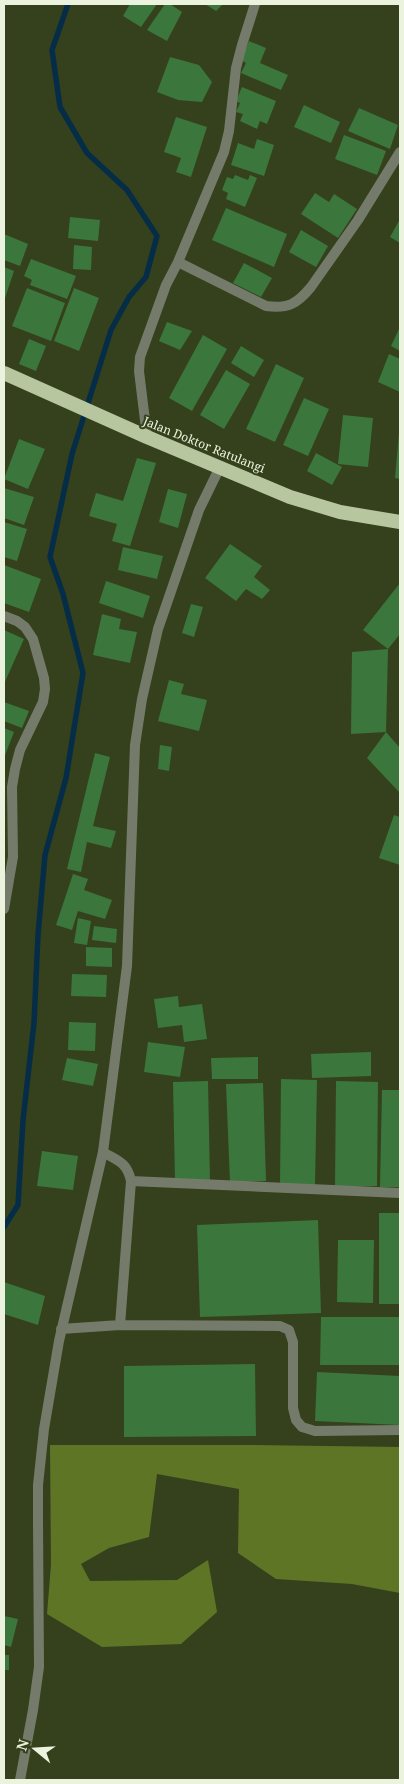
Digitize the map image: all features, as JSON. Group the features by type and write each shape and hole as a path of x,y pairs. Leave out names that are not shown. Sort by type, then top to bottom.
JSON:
{"highway":[{"name":"Jalan Doktor Ratulangi","path":"5,378 290,497 340,512 400,522"}],"street":[{"path":"147,437 139,371 140,357 166,285 178,262 224,152 229,132 236,68 255,4"},
{"path":"178,262 266,306 281,308 292,304 311,287 358,220 400,152"},
{"path":"20,1780 39,1667 38,1485 44,1429 62,1329 103,1152 127,966 135,745 142,699 158,629 200,510 220,467"},
{"path":"4,616 17,621 25,627 33,639 44,678 45,689 43,702 20,750 15,769 12,787 13,857 4,909"},
{"path":"103,1152 124,1164 129,1170 131,1181 120,1325"},
{"path":"131,1181 400,1193"},
{"path":"62,1329 120,1325 280,1326 289,1330 293,1342 293,1408 296,1420 302,1427 316,1431 400,1430"}],"green space":[{"path":"50,1445 400,1447 400,1593 352,1584 276,1579 238,1553 239,1489 157,1474 149,1537 109,1548 81,1564 90,1581 177,1580 208,1560 217,1612 181,1644 102,1647 47,1614 51,1565"}],"building":[{"path":"130,4 157,4 141,27 123,16"},
{"path":"165,4 170,4 182,12 167,41 147,30"},
{"path":"205,4 223,4 216,11"},
{"path":"249,41 266,48 260,63 288,75 281,90 241,73 246,63 241,60"},
{"path":"170,57 199,65 212,82 202,102 178,100 157,92"},
{"path":"242,87 276,101 267,124 260,121 257,129 240,121 243,114 236,112 240,103 236,101"},
{"path":"304,105 340,122 331,143 294,127"},
{"path":"359,108 398,125 390,149 348,131"},
{"path":"176,117 207,127 191,177 176,172 181,158 164,152"},
{"path":"344,135 386,151 377,175 335,159"},
{"path":"257,139 274,145 264,176 231,165 238,143 254,149"},
{"path":"235,175 248,180 250,175 257,178 245,207 226,199 228,193 222,190 227,177 233,179"},
{"path":"315,193 329,202 334,194 357,209 338,238 301,214"},
{"path":"226,208 287,234 274,267 212,240"},
{"path":"70,217 100,220 98,241 68,238"},
{"path":"400,219 400,243 390,237"},
{"path":"301,230 328,246 316,267 289,252"},
{"path":"4,234 28,244 20,266 4,260"},
{"path":"74,245 92,247 91,270 73,269"},
{"path":"31,259 76,276 67,299 30,285 32,280 24,276"},
{"path":"244,263 272,278 261,297 233,283"},
{"path":"4,267 14,271 4,301"},
{"path":"27,288 65,303 51,341 12,326"},
{"path":"74,288 99,298 79,351 54,341"},
{"path":"167,322 192,331 180,350 159,341"},
{"path":"400,327 400,351 391,346"},
{"path":"203,335 227,349 192,411 169,398"},
{"path":"29,339 46,346 36,371 19,364"},
{"path":"241,346 264,360 254,377 231,363"},
{"path":"389,354 400,359 400,392 378,382"},
{"path":"276,364 304,378 275,442 246,429"},
{"path":"226,370 250,384 224,429 200,415"},
{"path":"304,398 329,409 308,456 283,445"},
{"path":"343,415 373,418 368,467 338,464"},
{"path":"400,433 400,479 395,478"},
{"path":"19,439 45,449 28,489 4,479"},
{"path":"316,453 342,467 332,485 307,471"},
{"path":"137,458 156,463 130,546 112,541 117,524 89,516 96,493 123,501"},
{"path":"4,488 34,497 24,525 4,518"},
{"path":"168,489 187,494 178,528 159,522"},
{"path":"4,522 27,529 17,561 4,557"},
{"path":"230,544 262,566 254,577 270,590 262,599 246,589 236,601 205,578"},
{"path":"123,547 163,556 157,579 118,570"},
{"path":"4,565 41,579 29,612 4,603"},
{"path":"106,581 150,596 143,618 99,603"},
{"path":"400,583 400,634 388,649 363,630"},
{"path":"191,604 203,607 194,637 182,633"},
{"path":"102,614 121,619 119,629 137,632 130,663 93,655"},
{"path":"4,630 24,639 4,684"},
{"path":"388,649 386,732 351,734 352,652"},
{"path":"169,680 184,684 181,694 207,700 199,731 158,721"},
{"path":"4,702 29,711 22,728 4,721"},
{"path":"4,728 14,732 4,758"},
{"path":"386,732 400,748 400,793 367,758"},
{"path":"160,745 172,747 169,771 158,769"},
{"path":"95,753 110,757 93,826 116,831 111,848 87,842 81,872 67,869"},
{"path":"394,815 400,817 400,865 379,858"},
{"path":"73,874 88,879 84,890 112,900 105,919 78,911 72,930 56,925"},
{"path":"78,918 91,921 87,945 74,943"},
{"path":"94,926 117,929 116,943 92,940"},
{"path":"86,947 112,948 112,967 86,966"},
{"path":"72,974 107,975 106,997 71,996"},
{"path":"178,996 179,1007 202,1004 207,1039 184,1042 182,1025 158,1028 154,999"},
{"path":"69,1022 96,1023 95,1051 68,1050"},
{"path":"148,1042 185,1047 180,1077 144,1072"},
{"path":"371,1052 371,1076 312,1078 311,1054"},
{"path":"258,1057 258,1079 212,1079 211,1058"},
{"path":"67,1058 98,1064 93,1086 62,1080"},
{"path":"281,1079 317,1080 315,1185 280,1185"},
{"path":"208,1081 210,1181 175,1181 173,1082"},
{"path":"336,1081 378,1082 377,1186 335,1186"},
{"path":"263,1083 266,1181 230,1182 226,1084"},
{"path":"382,1090 400,1090 400,1187 380,1187"},
{"path":"42,1151 78,1156 73,1190 37,1186"},
{"path":"379,1213 400,1213 400,1304 379,1304"},
{"path":"318,1220 321,1313 200,1317 197,1225"},
{"path":"338,1240 374,1240 373,1303 337,1302"},
{"path":"4,1282 45,1296 38,1325 4,1314"},
{"path":"321,1317 400,1317 400,1365 320,1365"},
{"path":"255,1364 256,1436 124,1437 124,1366"},
{"path":"317,1372 400,1376 400,1425 315,1421"},
{"path":"4,1616 18,1619 11,1647 4,1645"},
{"path":"4,1655 9,1655 9,1670 4,1670"}],"waterway":[{"path":"4,1227 18,1205 23,1120 34,1023 38,935 45,855 66,778 83,673 63,594 50,557 72,454 111,330 129,297 146,277 157,236 127,190 87,153 60,107 52,50 68,4"}]}
